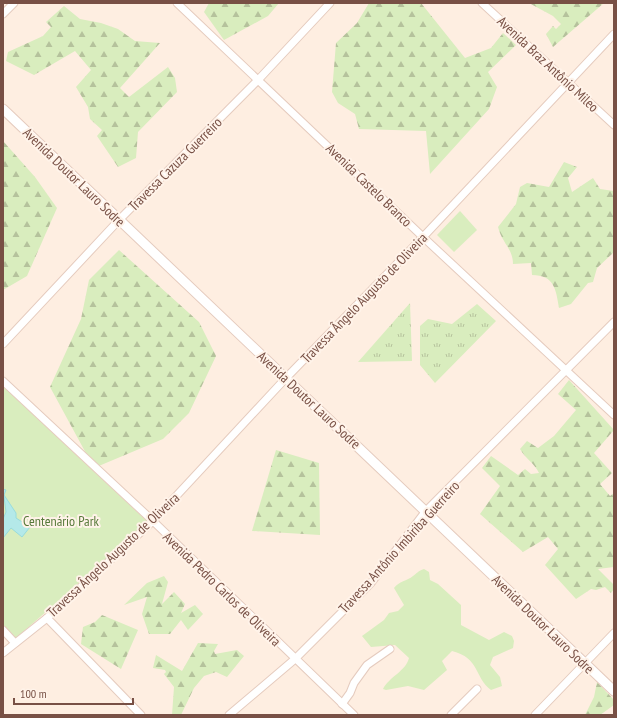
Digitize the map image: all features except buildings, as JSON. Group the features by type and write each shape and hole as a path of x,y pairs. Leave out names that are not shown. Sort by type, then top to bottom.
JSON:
{"street":[{"path":"3,14 14,3"},
{"name":"Avenida Castelo Branco","path":"177,3 423,237 568,370 614,415"},
{"name":"Travessa Cazuza Guerreiro","path":"3,344 119,220 258,79 330,3"},
{"name":"Avenida Braz Antônio Mileo","path":"482,3 614,125"},
{"name":"Travessa Ângelo Augusto de Oliveira","path":"3,653 47,618 153,521 285,379 423,237 614,34"},
{"name":"Avenida Doutor Lauro Sodre","path":"3,109 614,691"},
{"name":"Travessa Antônio Imbiriba Guerreiro","path":"229,715 295,659 371,583 426,512 614,322"},
{"name":"Avenida Pedro Carlos de Oliveira","path":"3,381 153,521 354,715"},
{"path":"47,618 141,715"},
{"path":"3,630 15,644"},
{"path":"535,715 614,633"},
{"path":"342,704 350,693 354,683 367,665 390,649"},
{"path":"451,715 477,689"}],"green space":[{"path":"209,3 279,3 268,16 224,40 204,12"},
{"path":"369,3 421,3 465,58 491,48 503,33 516,45 488,72 497,87 489,109 430,174 426,131 359,129 355,114 338,103 332,92 336,43 357,23"},
{"path":"529,3 604,3 553,47 546,34 553,26 556,29 561,24 553,16"},
{"path":"64,6 80,19 101,23 118,29 135,41 160,43 120,88 129,97 168,67 175,78 177,92 138,132 136,158 118,167 97,136 102,130 90,119 88,107 76,87 91,70 75,51 34,75 6,61 8,52 43,36 51,27 46,22"},
{"path":"3,141 35,177 57,208 27,276 3,290"},
{"path":"564,162 577,167 568,178 572,192 593,178 600,189 614,191 614,252 597,268 593,282 588,283 571,304 559,308 555,289 549,280 545,277 532,275 531,263 513,264 511,254 498,227 516,204 520,187 527,183 549,187"},
{"path":"460,211 477,230 454,252 437,235"},
{"path":"119,250 199,322 216,356 189,413 163,439 94,468 50,387 81,319 89,280"},
{"path":"410,303 412,361 358,362"},
{"path":"477,304 496,321 435,383 420,365 420,326 428,319 452,324"},
{"path":"569,380 614,430 594,453 612,473 600,484 610,496 614,493 614,567 598,569 614,585 614,589 611,593 605,587 596,590 591,589 576,599 545,565 558,549 548,537 523,552 480,514 500,486 482,468 491,456 518,475 525,469 531,474 539,473 520,449 527,441 538,448 554,436 576,410 558,394"},
{"name":"Centenário Park","path":"3,386 148,522 15,639 3,626"},
{"path":"276,450 319,463 320,535 252,531"},
{"path":"424,569 429,572 430,580 438,584 461,605 461,625 489,640 504,632 512,636 514,641 513,648 493,657 490,665 500,677 502,686 491,690 468,658 452,651 442,661 447,670 424,690 408,686 386,690 383,689 389,681 405,667 409,658 395,645 371,647 362,636 384,620 389,613 398,611 404,605 394,588 398,584 411,578 419,571"},
{"path":"164,576 168,582 162,604 174,592 185,604 181,613 195,605 203,614 188,630 181,620 170,634 149,634 142,614 147,597 124,605 147,583"},
{"path":"102,615 138,630 121,669 81,644 83,627 95,622"},
{"path":"198,643 218,644 214,651 215,654 237,650 244,656 227,677 216,672 204,676 194,688 181,715 172,715 174,687 164,674 166,672 165,670 153,668 156,655 182,671"},
{"path":"597,682 614,700 614,705 600,715 585,715 594,697"}],"water":[{"path":"3,489 6,490 4,495 16,513 16,518 30,527 22,537 11,528 3,538 3,519 6,512"}]}
